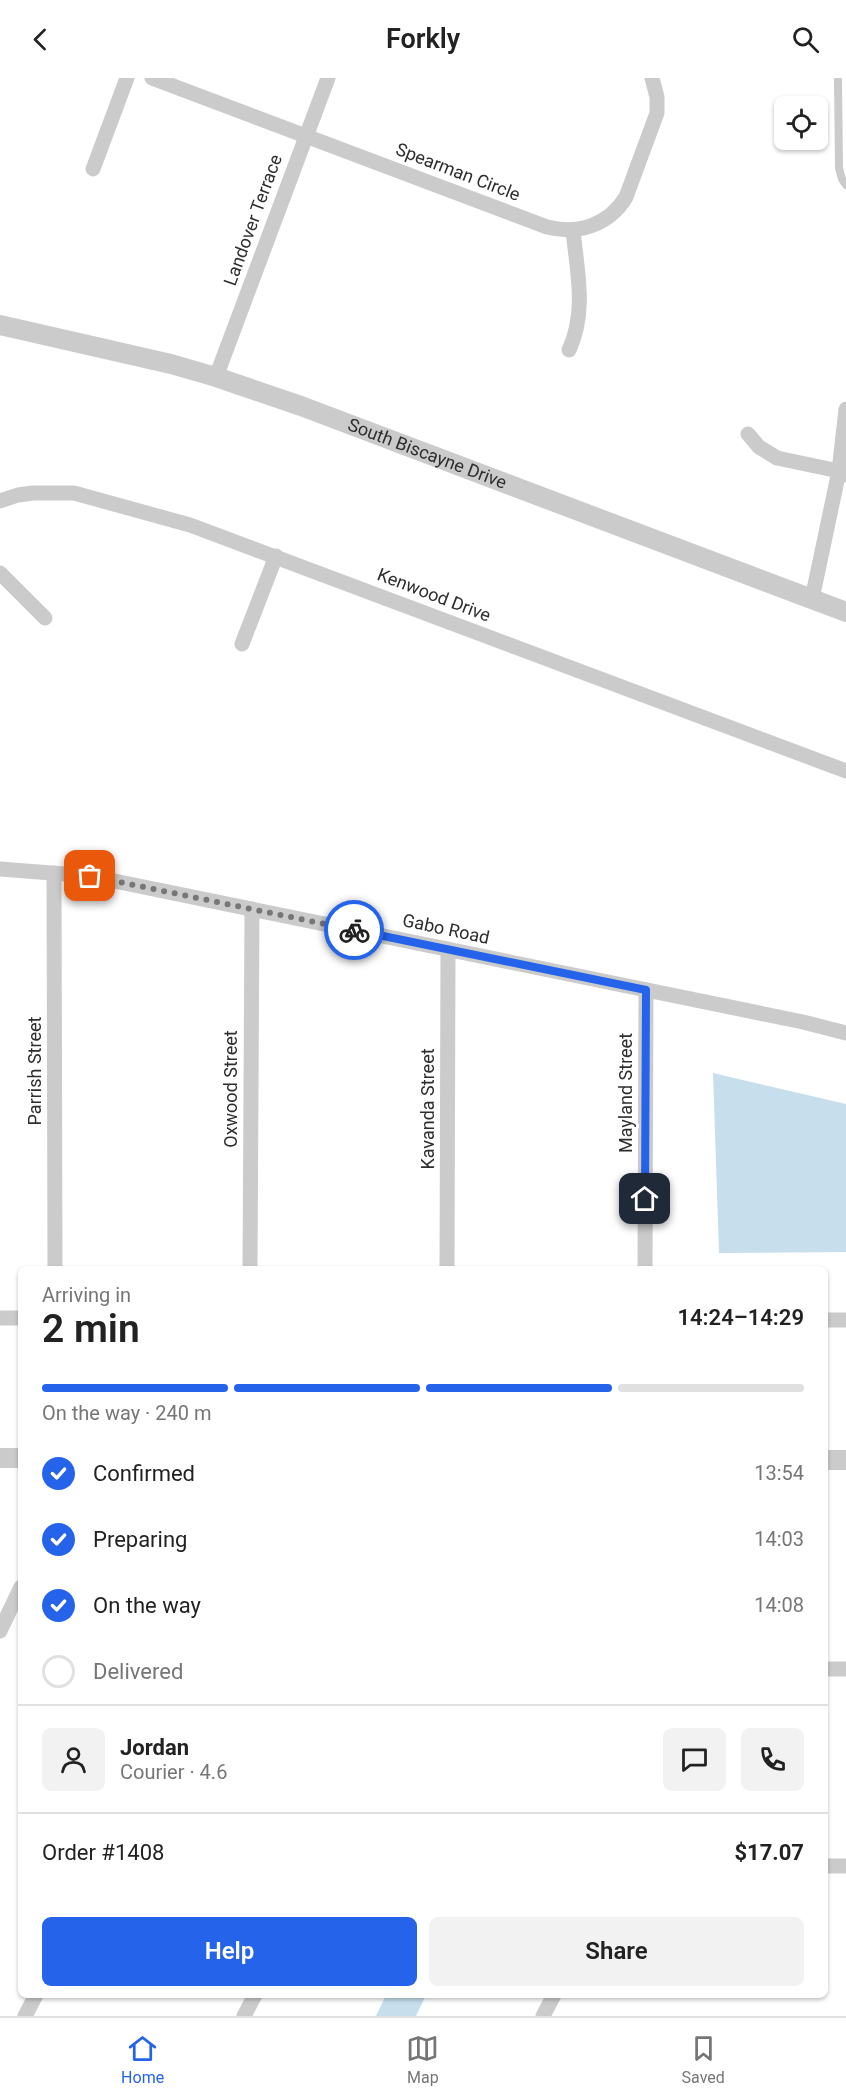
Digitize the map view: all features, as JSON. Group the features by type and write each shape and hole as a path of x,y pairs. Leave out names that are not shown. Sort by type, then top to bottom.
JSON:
{"street":[{"path":"93,169 127,78"},
{"name":"Spearman Circle","path":"152,78 560,230 588,227 602,221 618,208 626,197 657,113 657,97 652,78"},
{"name":"Landover Terrace","path":"216,376 328,78"},
{"path":"568,350 577,332 580,310 573,230"},
{"name":"South Biscayne Drive","path":"0,325 125,352 216,376 846,612"},
{"path":"812,599 842,473 846,409"},
{"path":"748,434 759,447 777,458 842,473"},
{"name":"Kenwood Drive","path":"0,501 33,493 74,494 190,525 846,771"},
{"path":"242,644 276,556"},
{"path":"0,573 45,618"},
{"name":"Gabo Road","path":"0,869 90,876 803,1022 846,1033"},
{"name":"Parrish Street","path":"54,873 55,1266"},
{"name":"Oxwood Street","path":"250,1266 252,909"},
{"name":"Kavanda Street","path":"447,1266 448,949"},
{"name":"Mayland Street","path":"645,1266 646,990"},
{"path":"0,1318 18,1318"},
{"path":"828,1320 846,1320"},
{"path":"0,1458 18,1458"},
{"path":"828,1460 846,1460"},
{"path":"0,1631 18,1593"},
{"path":"828,1668 846,1669"},
{"path":"828,1866 846,1866"},
{"path":"25,2016 34,1998"},
{"path":"244,2016 253,1998"},
{"path":"543,2016 552,1998"}],"lane":[{"path":"838,80 839,168 846,185"}],"water":[{"path":"713,1073 846,1104 846,1252 719,1253"},
{"path":"385,1998 425,1998 416,2016 376,2016"}],"way so far":[{"path":"90,876 354,930"}],"route":[{"path":"354,930 646,990 645,1199"}]}
